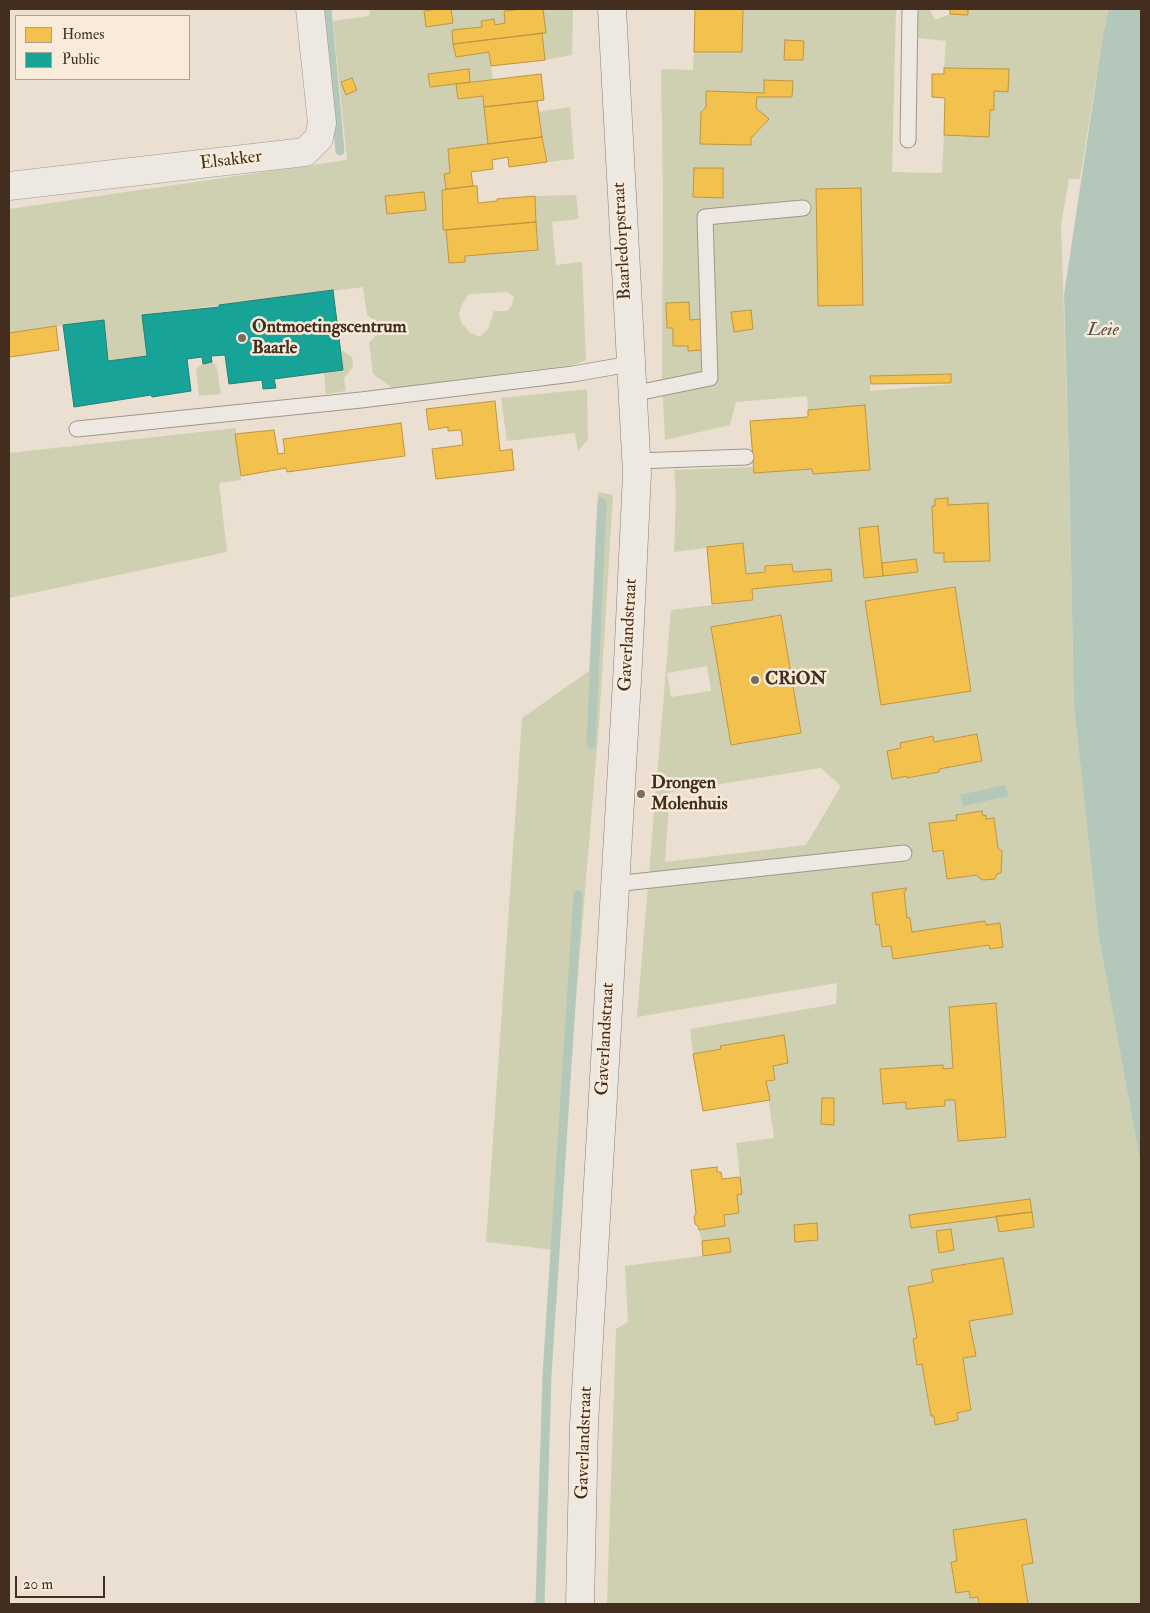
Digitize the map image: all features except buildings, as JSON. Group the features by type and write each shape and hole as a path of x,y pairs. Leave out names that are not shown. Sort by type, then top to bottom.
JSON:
{"main road":[{"name":"Elsakker","path":"9,186 305,152 319,138 322,123 310,9"},
{"name":"Baarledorpstraat","path":"612,9 636,467"},
{"name":"Gaverlandstraat","path":"580,1604 584,1425 628,663 636,467"}],"lane":[{"path":"908,140 910,9"},
{"path":"632,394 710,378 705,217 803,208"},
{"path":"77,430 361,400 573,374 630,364"},
{"path":"636,467 746,457"},
{"path":"614,884 904,853"}],"shaded area":[{"path":"370,9 424,9 427,27 453,23 452,9 503,9 505,23 495,25 494,19 481,21 482,27 452,31 456,56 489,52 493,80 470,82 468,69 428,74 430,87 456,84 458,99 483,96 488,144 448,149 450,173 445,174 446,189 442,190 443,230 446,230 449,263 465,262 465,256 538,250 535,196 576,195 579,219 552,222 556,265 582,262 586,360 573,365 392,388 373,374 369,342 384,328 367,315 363,287 142,315 147,356 108,361 104,320 9,333 9,209 347,160 333,21 369,16","holes":["352,78 357,90 346,95 341,82","424,192 426,210 387,214 386,196","507,292 514,297 512,305 507,311 494,311 488,329 480,337 471,333 462,324 459,314 462,304 469,294"]},
{"path":"543,9 573,9 572,55 545,60 542,33 546,33"},
{"path":"743,9 896,9 892,172 942,173 944,135 989,136 990,110 994,110 994,91 1008,91 1009,69 944,68 946,41 917,38 917,9 929,9 935,20 950,14 968,15 968,9 1109,9 1103,35 1080,179 1069,179 1061,225 1069,462 1074,706 1099,938 1141,1166 1141,1604 1028,1604 1022,1565 1033,1563 1026,1519 953,1530 957,1561 951,1562 956,1592 969,1591 970,1598 978,1597 979,1604 607,1604 616,1329 628,1322 625,1266 731,1252 729,1238 702,1241 699,1230 725,1226 724,1215 737,1195 742,1194 736,1143 774,1138 766,1081 775,1080 773,1066 788,1063 783,1035 721,1046 721,1049 693,1054 690,1029 836,1004 837,983 637,1017 671,610 753,600 752,589 832,581 831,569 793,572 792,564 765,566 765,572 746,574 743,543 674,552 676,494 674,470 754,467 754,473 812,469 813,474 870,470 865,406 808,410 807,396 736,402 730,425 665,440 662,379 663,199 661,69 693,70 694,52 742,52","holes":["785,40 803,41 803,60 784,60","764,80 792,81 792,97 757,97 756,108 769,119 751,138 751,145 701,112 706,107 706,91 764,93","694,168 723,168 723,197 693,197","816,189 863,305 818,306","689,302 690,320 701,319 702,350 688,351 688,346 673,346 673,328 667,328 666,303","951,374 951,383 954,384 870,391 871,376","947,498 948,505 987,503 990,560 944,562 944,553 934,553 932,506 935,506 935,499","878,526 882,563 916,559 917,572 864,578 859,528","954,587 971,691 881,704 865,601","781,615 801,733 731,745 712,627","707,666 711,691 671,697 667,673","976,734 982,761 939,769 939,772 892,779 901,748 900,743 933,736 934,742","821,768 841,786 806,845 665,862 670,792","982,811 983,816 986,815 986,819 994,818 998,848 1002,851 1001,873 997,874 995,879 983,880 977,875 947,879 943,850 934,852 929,823 957,820 956,815","906,888 906,891 904,891 907,918 910,918 912,932 986,925 1002,947 990,949 989,945 893,959 891,946 882,947 879,924 876,924 872,893","996,1003 1006,1137 958,1141 955,1100 945,1100 945,1106 907,1109 906,1102 883,1104 880,1069 943,1065 943,1069 953,1068 949,1007","822,1098 834,1098 834,1125 821,1124","1030,1199 1034,1226 999,1232 996,1216 910,1215","1003,1258 1013,1313 969,1321 975,1355 963,1358 971,1410 957,1413 958,1420 936,1424 934,1416 931,1416 922,1364 918,1365 913,1339 917,1338 908,1287 933,1282 931,1270"]},
{"path":"570,107 574,159 547,162 538,112"},
{"path":"341,350 352,357 353,367 344,378 346,391 326,394 324,373 343,370"},
{"path":"212,362 217,367 221,394 199,396 196,369 203,364"},
{"path":"587,389 588,440 578,451 575,433 507,441 501,398"},
{"path":"236,428 241,480 219,483 227,552 9,598 9,453"},
{"path":"598,492 613,495 599,724 555,1250 486,1242 522,718 589,671"}],"water":[{"name":"Leie","path":"1109,9 1141,9 1141,1166 1099,938 1074,706 1064,295 1103,35"},
{"path":"1005,785 1008,796 963,806 960,795"}],"waterway":[{"path":"327,9 340,151"},
{"path":"591,744 602,502"},
{"path":"540,1604 547,1375 578,895"}],"place":[{"name":"Ontmoetingscentrum Baarle","path":"242,338"},
{"name":"CRiON","path":"755,680"},
{"name":"Drongen Molenhuis","path":"641,794"}]}
